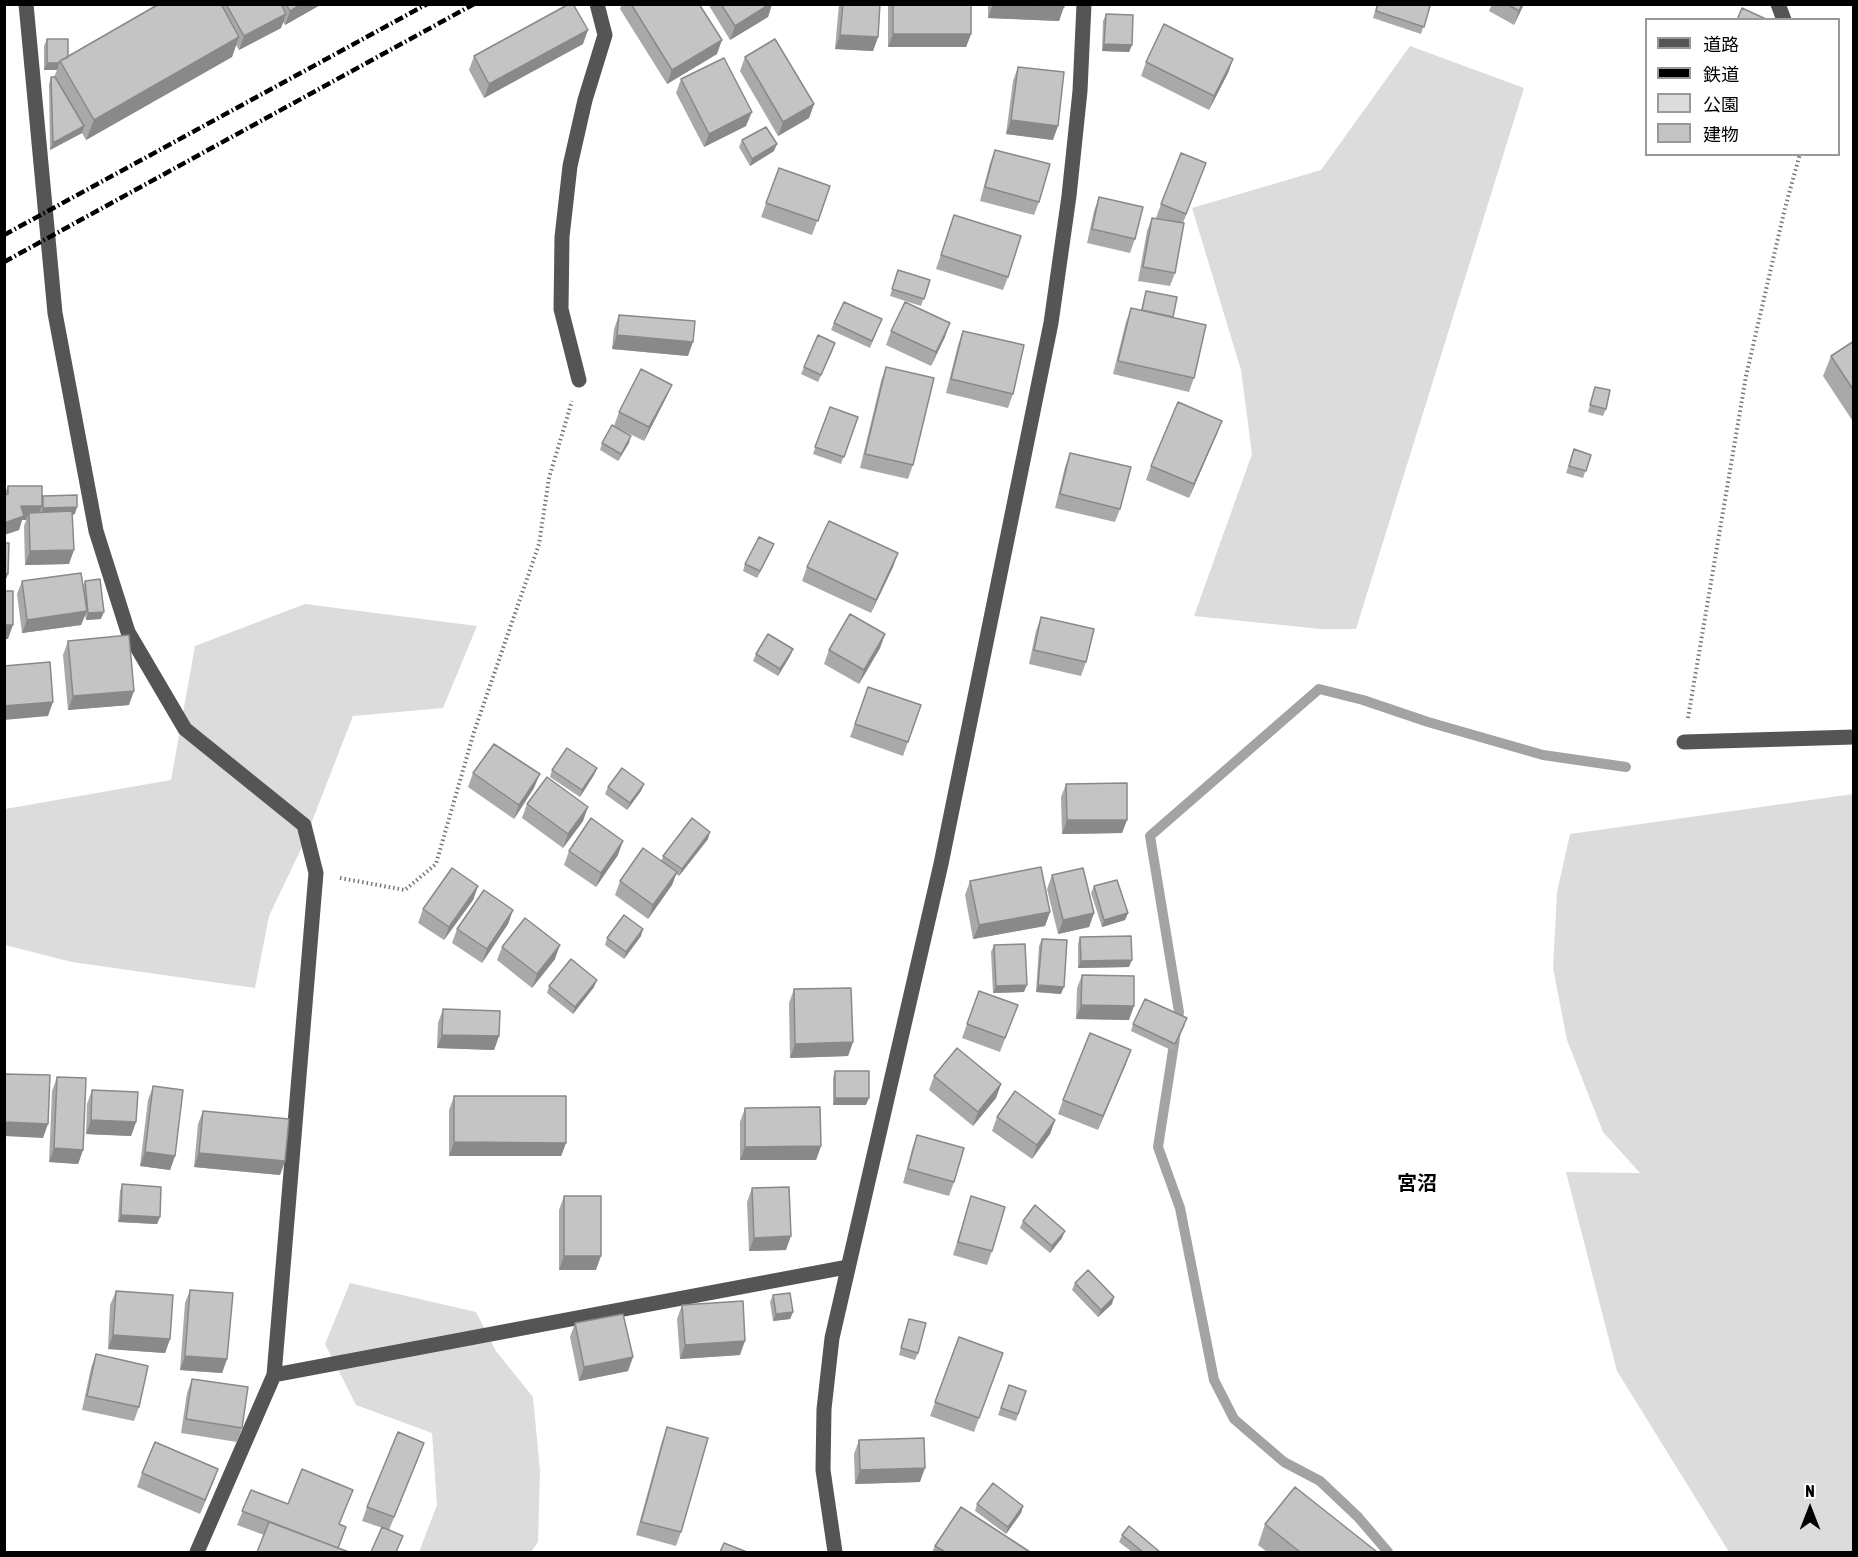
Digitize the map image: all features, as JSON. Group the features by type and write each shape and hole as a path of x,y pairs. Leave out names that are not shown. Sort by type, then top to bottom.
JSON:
{"street":[{"path":"26,4 55,313 96,531 128,632 185,729 304,825 316,873 274,1375 197,1552"},
{"path":"579,380 561,309 562,237 570,166 585,100 605,35 597,4"},
{"path":"835,1552 823,1470 824,1408 832,1338 941,864 1051,323 1069,196 1080,91 1084,4"},
{"path":"1684,742 1854,736"},
{"path":"274,1375 847,1267"}],"path":[{"path":"1684,742 1746,376 1799,156"},
{"path":"316,873 405,890 436,864 474,732 539,544 549,478 579,380"}],"green space":[{"path":"1410,46 1524,88 1356,629 1321,629 1194,616 1252,454 1241,370 1192,208 1321,170"},
{"path":"305,604 477,626 443,708 353,716 302,847 269,916 255,988 72,962 5,945 5,809 171,780 195,646"},
{"path":"1853,794 1853,1552 1729,1552 1617,1371 1566,1172 1640,1173 1603,1132 1567,1040 1553,968 1557,892 1570,834"},
{"path":"350,1283 476,1312 496,1351 533,1397 540,1471 538,1542 531,1552 419,1552 437,1505 432,1433 356,1405 325,1344"}],"building":[{"path":"159,4 221,4 239,37 94,120 60,61"},
{"path":"226,4 281,4 286,14 244,36"},
{"path":"286,4 302,4 290,11"},
{"path":"569,4 573,4 588,30 489,84 474,56"},
{"path":"631,4 699,4 722,40 672,70"},
{"path":"721,4 770,4 735,26"},
{"path":"843,4 880,4 878,37 840,35"},
{"path":"893,4 971,4 971,34 893,34"},
{"path":"996,4 1064,4 1064,7"},
{"path":"1378,4 1425,4 1430,6 1424,27 1376,11"},
{"path":"1507,4 1522,4 1519,11"},
{"path":"1742,8 1764,18 1738,18"},
{"path":"1106,14 1133,15 1132,45 1104,44"},
{"path":"1164,24 1233,59 1214,96 1146,62"},
{"path":"47,39 68,39 68,57 59,63 47,63"},
{"path":"775,39 814,104 783,122 745,57"},
{"path":"724,58 752,112 709,134 681,79"},
{"path":"1018,67 1064,72 1058,126 1011,120"},
{"path":"51,77 55,77 84,126 53,143"},
{"path":"766,127 777,144 752,159 742,140"},
{"path":"995,150 1050,164 1039,202 985,187"},
{"path":"1181,153 1206,163 1186,214 1161,204"},
{"path":"779,168 830,186 818,221 766,203"},
{"path":"1099,197 1143,207 1135,239 1092,229"},
{"path":"954,215 1021,236 1008,277 941,255"},
{"path":"1152,218 1184,223 1175,273 1143,267"},
{"path":"898,270 930,280 924,299 892,289"},
{"path":"1146,291 1177,297 1173,317 1142,310"},
{"path":"844,302 882,319 872,341 834,323"},
{"path":"905,302 950,323 936,352 891,331"},
{"path":"1131,308 1206,325 1194,378 1118,361"},
{"path":"619,315 695,321 693,342 617,335"},
{"path":"963,331 1024,345 1013,394 951,379"},
{"path":"818,335 835,343 821,375 804,367"},
{"path":"1854,341 1854,391 1831,356"},
{"path":"886,367 934,378 913,465 865,454"},
{"path":"641,369 672,385 649,427 619,412"},
{"path":"1595,387 1610,390 1606,409 1590,405"},
{"path":"1178,402 1222,421 1194,484 1151,466"},
{"path":"830,407 858,417 844,457 815,447"},
{"path":"612,425 631,436 621,454 602,443"},
{"path":"1574,449 1591,455 1586,471 1569,466"},
{"path":"1070,453 1131,467 1120,509 1060,494"},
{"path":"8,486 42,486 42,506 21,506 24,516 4,523 4,495 8,494"},
{"path":"77,495 77,507 43,508 43,496"},
{"path":"72,511 74,550 30,551 29,513"},
{"path":"829,521 898,553 876,600 807,567"},
{"path":"759,537 774,544 760,571 745,564"},
{"path":"4,543 9,543 8,574 4,574"},
{"path":"81,573 87,611 27,620 22,581"},
{"path":"100,579 104,612 88,613 85,581"},
{"path":"4,591 13,591 13,625 4,625"},
{"path":"850,614 885,634 864,670 829,650"},
{"path":"1041,617 1094,629 1086,662 1034,650"},
{"path":"768,634 793,649 780,669 756,654"},
{"path":"129,635 134,691 73,696 68,641"},
{"path":"50,662 53,702 4,706 4,666"},
{"path":"868,687 921,705 908,742 855,724"},
{"path":"494,744 540,774 519,805 473,773"},
{"path":"567,748 597,768 582,790 552,770"},
{"path":"622,768 644,784 630,803 608,787"},
{"path":"547,777 588,807 568,834 527,804"},
{"path":"1127,783 1127,820 1067,820 1066,784"},
{"path":"591,818 623,841 601,873 569,851"},
{"path":"692,818 710,832 682,869 663,856"},
{"path":"643,848 677,872 653,905 620,881"},
{"path":"1041,867 1050,912 979,925 970,881"},
{"path":"452,868 478,886 449,927 423,909"},
{"path":"1083,868 1094,913 1063,920 1052,875"},
{"path":"1117,880 1128,913 1104,920 1094,886"},
{"path":"484,890 513,910 487,949 457,929"},
{"path":"624,915 643,929 626,952 607,938"},
{"path":"525,918 560,945 537,974 502,947"},
{"path":"1131,936 1132,960 1081,961 1080,937"},
{"path":"1042,939 1067,940 1064,987 1038,985"},
{"path":"1025,944 1027,985 996,986 994,945"},
{"path":"571,959 597,980 575,1007 549,986"},
{"path":"1082,975 1134,976 1134,1006 1081,1005"},
{"path":"851,988 853,1042 795,1044 794,989"},
{"path":"979,991 1018,1005 1005,1038 967,1024"},
{"path":"1145,999 1187,1018 1175,1044 1133,1024"},
{"path":"443,1009 500,1011 499,1036 442,1035"},
{"path":"1090,1033 1131,1050 1103,1116 1063,1100"},
{"path":"957,1048 1001,1084 978,1112 934,1076"},
{"path":"835,1071 869,1071 869,1098 835,1098"},
{"path":"4,1074 50,1075 48,1124 4,1122"},
{"path":"57,1077 86,1078 83,1150 54,1148"},
{"path":"153,1086 183,1090 175,1156 145,1152"},
{"path":"92,1090 138,1092 136,1122 91,1120"},
{"path":"1015,1091 1055,1120 1037,1145 997,1117"},
{"path":"454,1096 566,1096 566,1143 454,1142"},
{"path":"820,1107 821,1146 745,1147 745,1108"},
{"path":"203,1111 289,1119 285,1161 199,1153"},
{"path":"917,1135 964,1148 954,1182 908,1169"},
{"path":"122,1184 161,1187 160,1217 121,1215"},
{"path":"789,1187 791,1236 754,1238 752,1188"},
{"path":"564,1196 601,1196 601,1256 564,1256"},
{"path":"971,1196 1005,1207 992,1251 958,1242"},
{"path":"1035,1205 1065,1231 1052,1246 1023,1221"},
{"path":"1088,1270 1114,1297 1101,1310 1075,1283"},
{"path":"190,1290 233,1293 227,1359 185,1356"},
{"path":"116,1291 173,1295 170,1339 113,1335"},
{"path":"790,1293 793,1312 776,1314 773,1295"},
{"path":"743,1301 745,1341 685,1345 682,1305"},
{"path":"623,1314 633,1357 584,1367 575,1323"},
{"path":"909,1319 926,1323 918,1353 901,1348"},
{"path":"959,1337 1003,1353 979,1418 935,1402"},
{"path":"96,1354 148,1366 139,1407 87,1396"},
{"path":"192,1379 248,1387 242,1428 186,1419"},
{"path":"1009,1385 1026,1391 1018,1414 1001,1408"},
{"path":"667,1427 708,1438 681,1532 641,1522"},
{"path":"398,1432 424,1443 394,1517 367,1507"},
{"path":"924,1438 925,1468 860,1470 859,1440"},
{"path":"155,1442 218,1469 205,1500 142,1473"},
{"path":"302,1469 353,1490 339,1524 346,1527 338,1548 242,1511 251,1490 288,1504"},
{"path":"993,1483 1023,1506 1008,1527 977,1504"},
{"path":"1295,1487 1377,1552 1300,1552 1265,1524"},
{"path":"961,1507 1030,1552 945,1552 935,1546"},
{"path":"269,1522 349,1552 257,1552"},
{"path":"1129,1526 1160,1552 1143,1552 1122,1535"},
{"path":"382,1527 403,1536 396,1552 371,1552"},
{"path":"724,1543 747,1552 720,1552"}],"waterway":[{"path":"1388,1552 1358,1517 1320,1481 1284,1462 1234,1419 1214,1380 1180,1208 1158,1147 1179,1012 1150,836 1319,689 1363,700 1428,722 1543,755 1626,767"}],"railway":[{"path":"4,235 427,4"},
{"path":"4,262 474,4"}],"district":[{"name":"宮沼","path":"1417,1184"}]}
